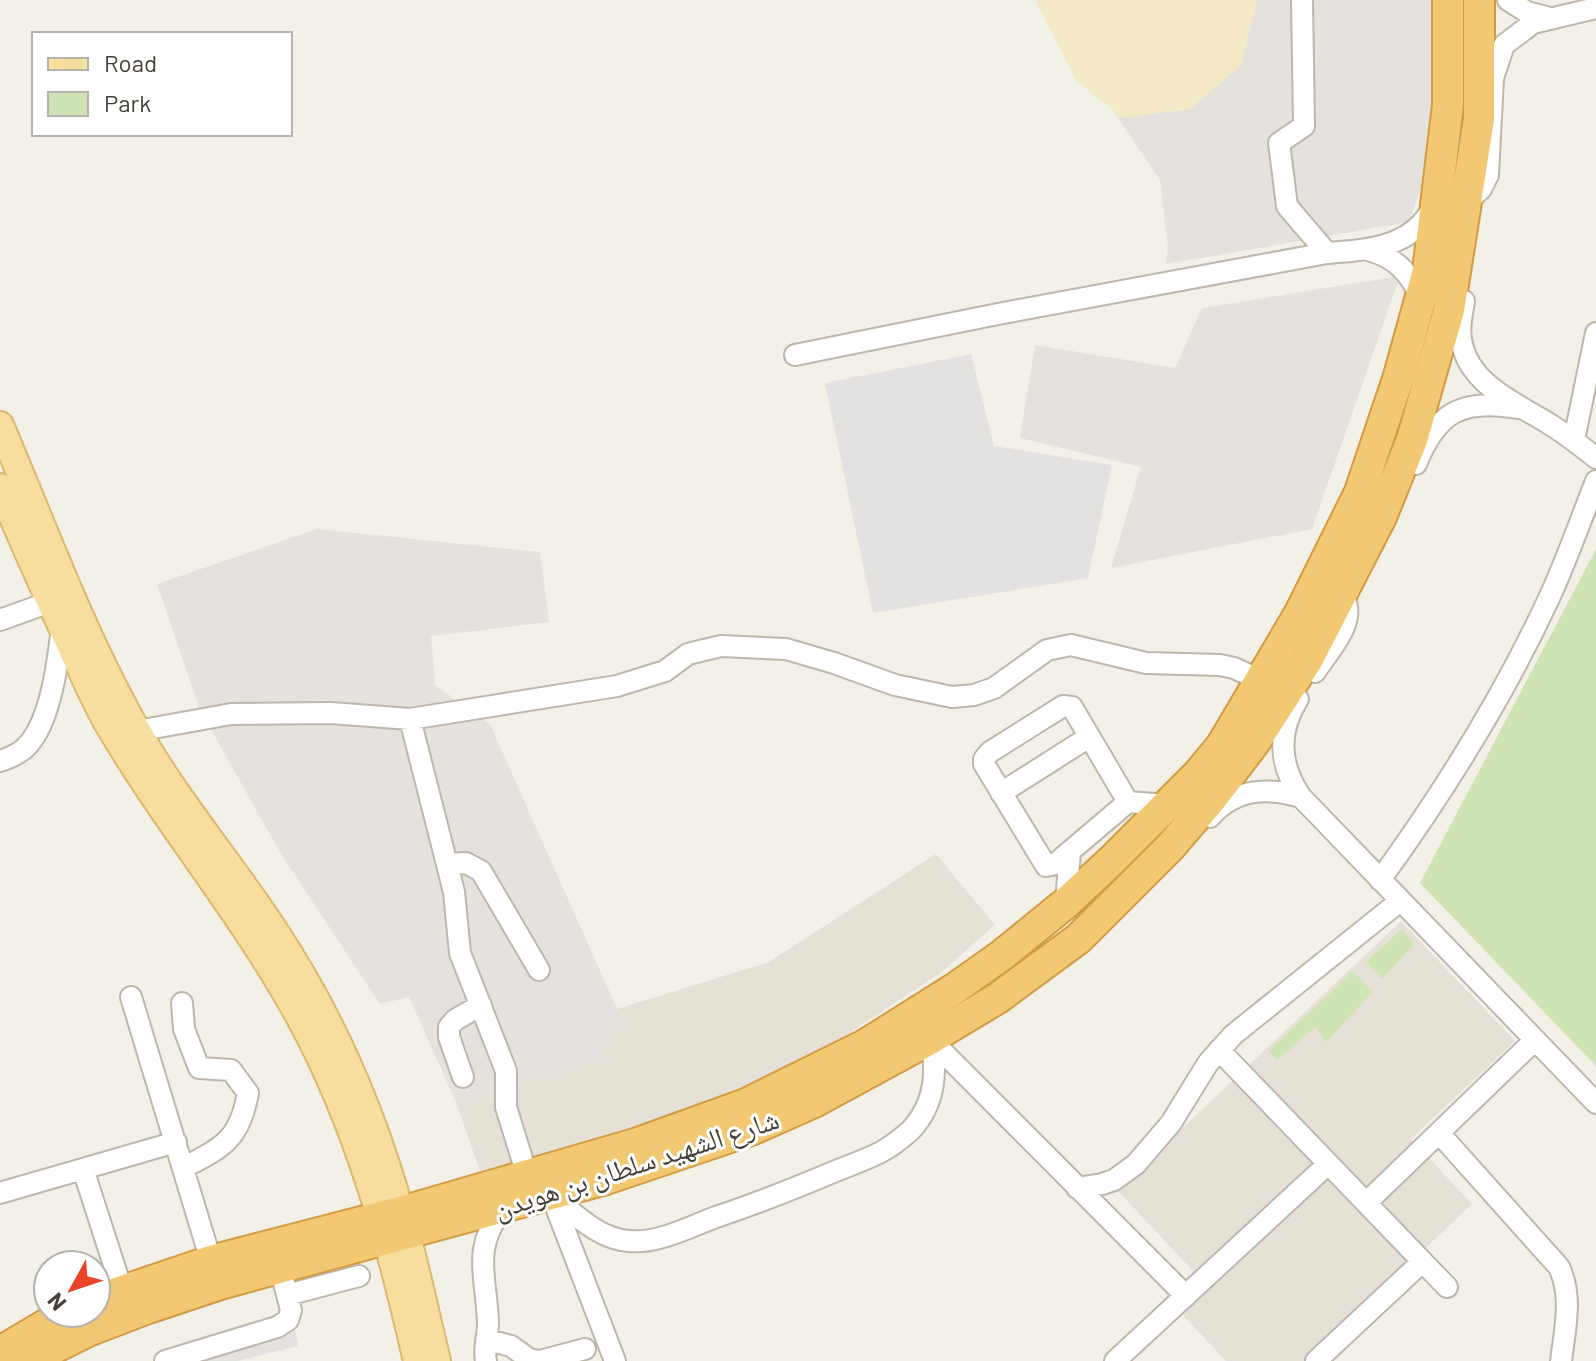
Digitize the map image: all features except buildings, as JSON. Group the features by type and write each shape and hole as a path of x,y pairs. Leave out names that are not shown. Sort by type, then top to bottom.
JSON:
{"highway":[{"name":"شارع الشهيد سلطان بن هويدن","path":"28,1361 88,1331 220,1284 283,1282 394,1225 527,1175 684,1127 746,1104 865,1045 954,989 1066,903 1168,805 1222,745 1300,613 1360,492 1399,376 1421,298 1432,244 1457,195 1448,105 1448,0"},
{"name":"شارع الشهيد سلطان بن هويدن","path":"112,1294 211,1261 394,1225 502,1209 751,1130 814,1102 930,1039 998,998 1078,939 1171,846 1254,743 1308,659 1381,517 1412,440 1449,310 1457,195 1481,95 1479,0"},
{"path":"998,998 990,997 985,991 987,980 1041,936 1066,903"},
{"path":"0,1342 32,1328"},
{"path":"0,1352 38,1329"}],"main road":[{"path":"0,425 101,662 137,731 277,934 319,1007 349,1068 377,1141 417,1361"},
{"path":"0,487 107,721 181,836 258,945 301,1019 394,1225 437,1361"}],"street":[{"path":"1302,0 1304,126 1279,143 1287,206 1327,253"},
{"path":"1508,0 1527,12 1550,18"},
{"path":"795,355 1327,253 1368,250 1398,241 1410,234 1431,212 1457,195 1481,189 1488,175 1493,78 1504,45 1517,32 1533,23 1596,8"},
{"path":"1457,195 1472,219 1474,235 1460,328 1461,342 1472,368 1518,408 1574,440 1596,458"},
{"path":"1368,250 1396,262 1407,272 1421,298"},
{"path":"1574,440 1596,333"},
{"path":"1518,408 1471,404 1448,414 1421,452 1372,564 1343,595 1349,610 1346,623 1288,714 1283,757 1286,772 1301,797 1596,1103"},
{"path":"1380,880 1437,802 1497,701 1552,592 1596,481"},
{"path":"0,620 50,602"},
{"path":"0,761 20,753 40,724 58,659 62,627"},
{"path":"137,731 231,714 331,713 410,719 617,686 665,671 688,654 721,646 786,649 895,685 952,697 974,695 994,688 1047,650 1071,645 1137,661 1220,665 1262,681"},
{"path":"1128,802 1072,707 1063,706 990,752 984,759 1046,866 1055,864 1128,802 1168,805"},
{"path":"410,719 454,892 460,953 506,1071 506,1107 527,1175"},
{"path":"1001,793 1089,737"},
{"path":"1171,846 1194,836 1216,810 1230,799 1247,792 1280,791 1301,797"},
{"path":"1066,903 1070,851"},
{"path":"447,864 466,863 481,871 539,970"},
{"path":"1077,1188 1114,1180 1136,1164 1171,1123 1219,1050 1248,1022 1400,901"},
{"path":"131,997 211,1261"},
{"path":"182,1003 184,1029 199,1068 231,1070 248,1093 243,1118 228,1141 185,1167"},
{"path":"463,1077 449,1037 449,1027 481,1005"},
{"path":"930,1039 1186,1296"},
{"path":"551,1195 596,1230 632,1242 657,1239 774,1197 880,1153 911,1129 927,1105 935,1077 930,1039"},
{"path":"1366,1203 1535,1040"},
{"path":"1219,1050 1447,1287"},
{"path":"1439,1133 1559,1267 1568,1299 1561,1361"},
{"path":"0,1193 176,1142"},
{"path":"1115,1361 1328,1164"},
{"path":"83,1169 100,1249"},
{"path":"551,1195 615,1361"},
{"path":"486,1361 484,1349 488,1340 482,1251 488,1230 502,1209"},
{"path":"1316,1361 1422,1262"},
{"path":"165,1361 277,1327 288,1320 291,1310 283,1282 359,1276"},
{"path":"488,1340 511,1346 529,1359 539,1361 585,1349"}],"shaded area":[{"path":"1257,0 1436,0 1437,140 1409,222 1166,264 1168,247 1160,180 1118,118 1190,109 1241,65"},
{"path":"1400,276 1312,529 1111,568 1141,467 1020,438 1035,345 1175,368 1202,308"},
{"path":"971,354 994,446 1112,465 1088,578 873,613 825,383"},
{"path":"317,529 540,552 549,622 431,636 435,685 490,724 617,1009 598,1059 456,1102 409,997 380,1004 281,854 200,710 157,584"},
{"path":"936,854 995,925 939,974 790,1072 674,1114 481,1174 456,1102 598,1059 617,1009 769,962"},
{"path":"1401,921 1515,1041 1411,1139 1472,1204 1306,1361 1226,1361 1166,1297 1193,1271 1117,1190"},
{"path":"295,1329 298,1346 238,1361 181,1361"}],"green space":[{"path":"1596,549 1596,1066 1420,883"},
{"path":"1402,929 1414,944 1382,979 1366,962"},
{"path":"1353,971 1373,992 1326,1042 1316,1027 1277,1060 1269,1051"}],"sand":[{"path":"1035,0 1257,0 1241,65 1190,109 1118,118 1110,107 1077,82"}]}
